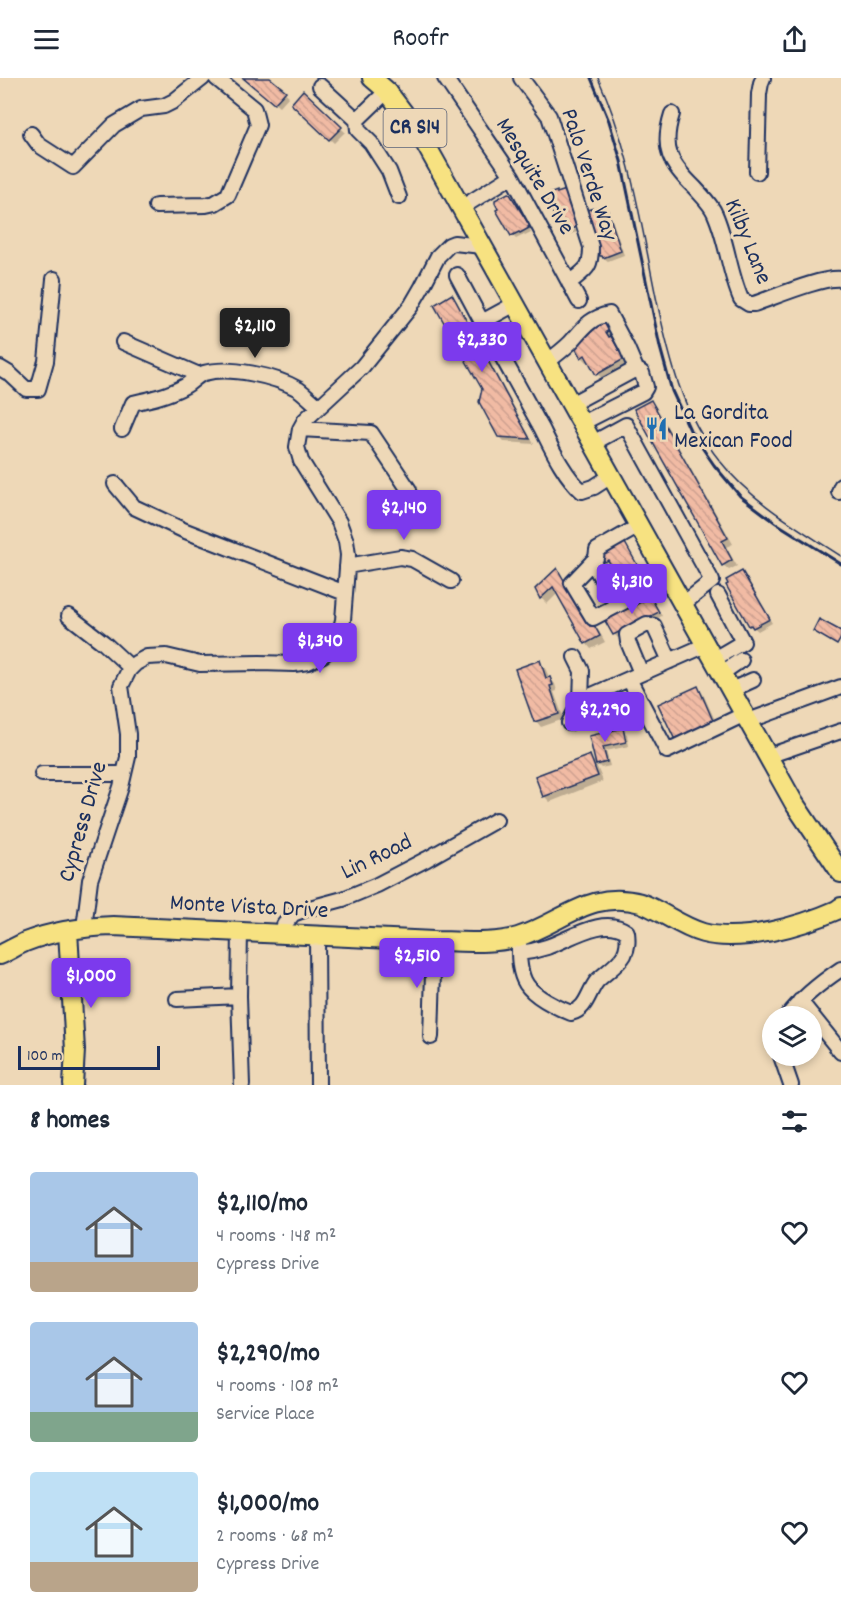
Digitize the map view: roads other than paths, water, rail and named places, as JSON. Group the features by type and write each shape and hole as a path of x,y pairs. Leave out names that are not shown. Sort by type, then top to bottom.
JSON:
{"main road":[{"name":"CR S14","path":"372,78 391,85 794,802 841,873"},
{"name":"Monte Vista Drive","path":"0,955 26,942 76,929 113,926 434,941 504,940 519,945 577,909 614,900 641,903 701,933 718,935 760,933 803,924 841,907"},
{"name":"Cypress Drive","path":"73,1085 76,929"}],"street":[{"path":"31,134 39,145 74,167 114,125 141,109 164,106 174,101 203,78"},
{"path":"156,206 206,205 215,203 228,195 258,125 254,109 216,78"},
{"name":"Mesquite Drive","path":"445,78 512,176 579,301"},
{"name":"Palo Verde Way","path":"521,78 549,116 591,246 589,266 569,283"},
{"path":"757,172 759,94 763,78"},
{"path":"357,120 391,85"},
{"path":"320,86 357,120 358,130 389,171 399,197"},
{"name":"Kilby Lane","path":"672,114 667,131 667,145 673,163 715,212 741,299 754,304 818,282 841,279"},
{"path":"461,208 512,176"},
{"path":"69,616 104,642 131,668 147,657 166,656 200,664 294,664 308,662 323,655 334,645 343,620 348,555 339,522 301,461 297,447 300,429 305,420 362,367 415,299 434,261 449,245 459,243 483,246"},
{"path":"457,275 556,455 576,486 582,491 594,487 611,476"},
{"path":"0,368 26,389 38,388 46,361 54,279"},
{"path":"482,322 515,304"},
{"path":"547,362 568,345 589,322 597,316 609,314 636,369 642,373 646,387 643,392 582,423"},
{"path":"123,342 199,375"},
{"path":"571,404 636,369"},
{"path":"122,429 133,404 162,397 188,385 201,373 225,370 284,382 300,390 319,407"},
{"path":"593,443 626,425 712,581 683,604"},
{"path":"300,429 371,433 409,490"},
{"path":"115,484 134,507 183,531 345,593"},
{"path":"639,526 597,550 596,558 572,583 593,618 669,578"},
{"path":"347,567 400,557 412,559 451,581"},
{"path":"592,562 617,605"},
{"path":"714,659 743,642 718,595"},
{"path":"670,661 654,626 647,624 627,635 635,676 667,751 746,717 841,687"},
{"path":"569,723 581,700 582,671 575,657"},
{"path":"581,700 670,661 741,660"},
{"name":"Cypress Drive","path":"76,929 121,787 128,757 128,735 121,686 131,668"},
{"path":"731,690 753,680"},
{"path":"768,756 841,731"},
{"path":"42,774 124,774"},
{"name":"Lin Road","path":"283,933 284,925 293,914 343,899 377,885 496,820"},
{"path":"604,925 612,925 627,932 628,947 623,957 595,984 585,1003 577,1011 571,1013 529,988 523,979 519,945 547,947 574,935 604,925"},
{"path":"240,931 239,996 242,1085"},
{"path":"316,935 318,1085"},
{"path":"431,1037 434,941"},
{"path":"796,1006 814,988 841,969"},
{"path":"177,999 239,996"},
{"path":"800,1001 841,1052"},
{"path":"784,1066 791,1085"}],"tram line":[{"path":"598,78 626,158 672,362 695,423 720,461 746,489 776,513 841,556"}],"railway":[{"path":"591,78 609,121 621,161 660,347 672,391 690,430 714,465 740,496 776,523 841,564"}],"place":[{"name":"La Gordita Mexican Food","path":"656,428"}]}
